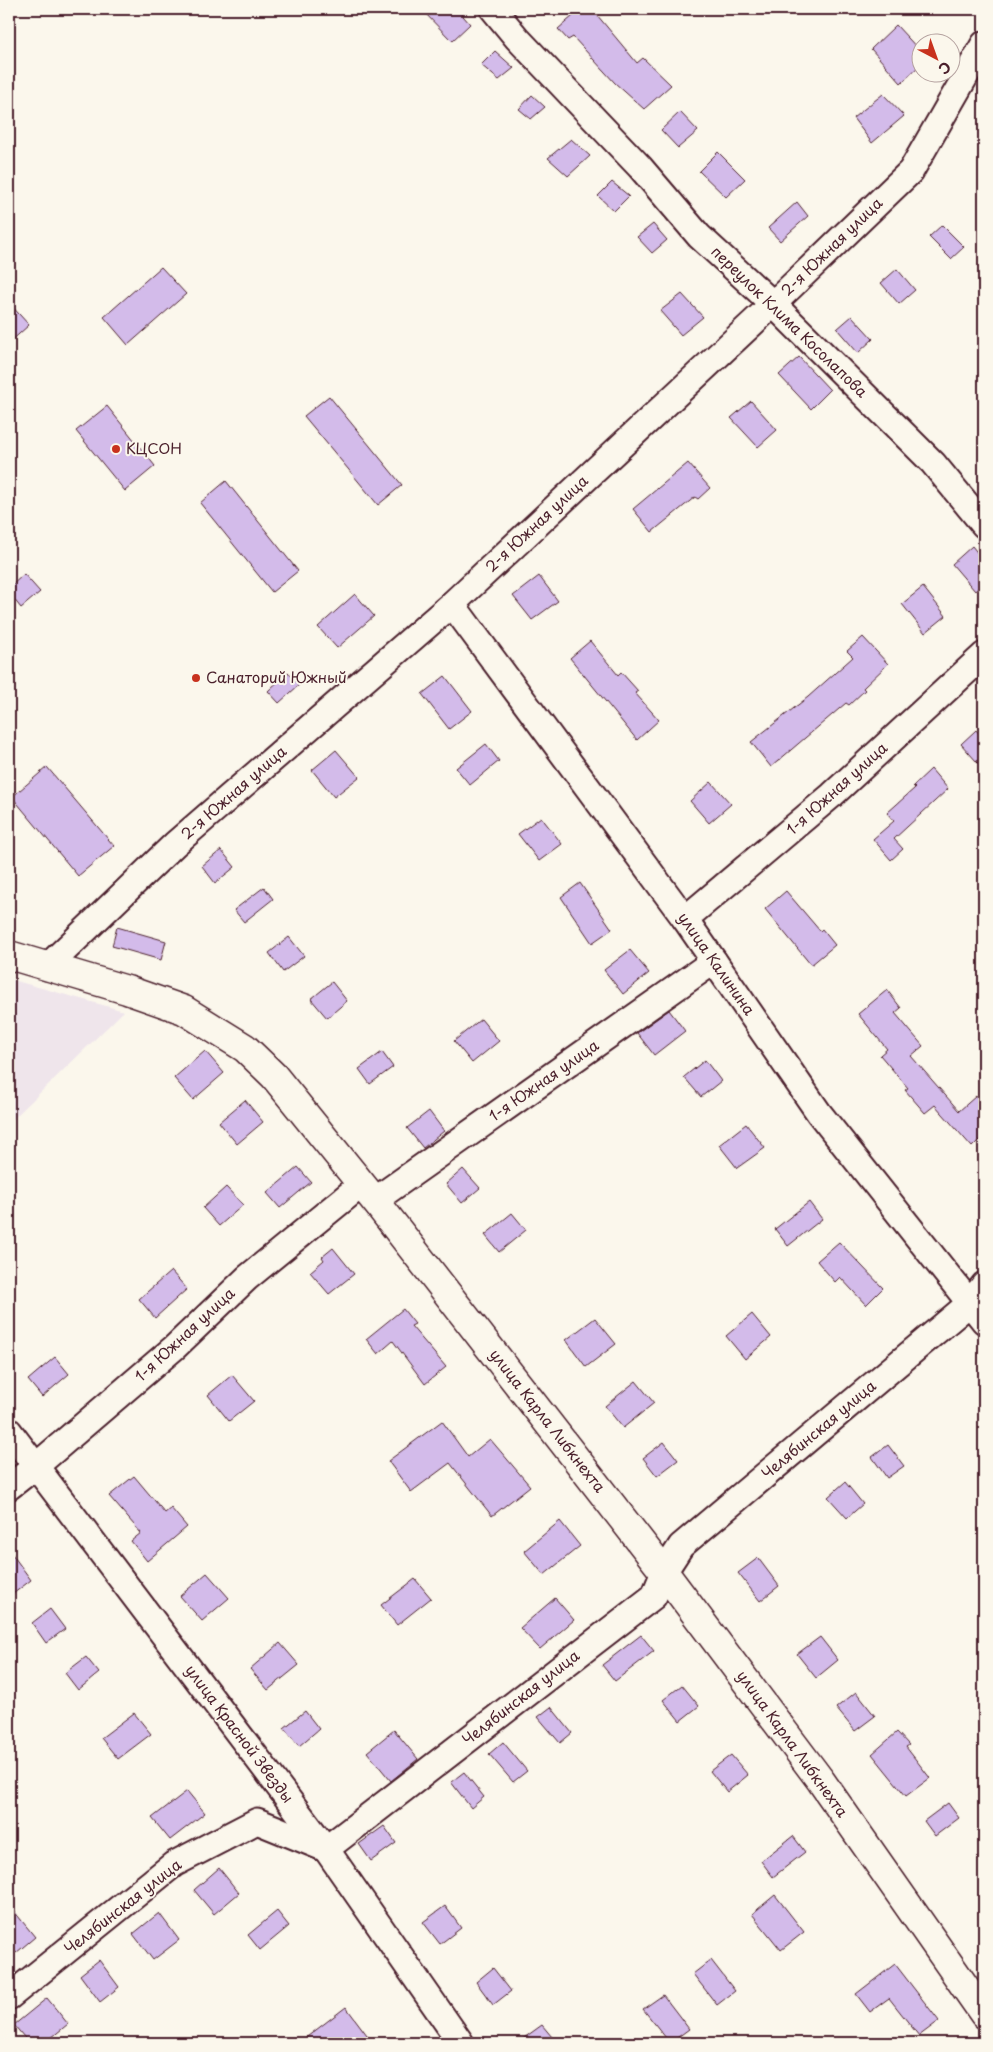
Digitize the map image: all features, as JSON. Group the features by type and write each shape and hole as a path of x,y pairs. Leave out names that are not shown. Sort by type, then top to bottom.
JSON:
{"main road":[{"name":"улица Карла Либкнехта","path":"9,955 127,990 184,1010 245,1048 274,1076 368,1192 664,1572 821,1781 984,2014"}],"street":[{"name":"переулок Клима Косолапова","path":"493,9 517,38 640,167 699,236 773,304 933,463 984,525"},
{"name":"2-я Южная улица","path":"46,966 175,844 452,604 773,304 911,170 984,44"},
{"name":"улица Калинина","path":"452,604 686,919 818,1113 979,1303"},
{"name":"1-я Южная улица","path":"686,919 832,795 984,655"},
{"name":"1-я Южная улица","path":"9,1487 175,1347 248,1278 368,1192 714,961"},
{"name":"Челябинская улица","path":"9,1997 174,1864 256,1821 326,1849 654,1596 664,1572 681,1546 979,1303"},
{"name":"улица Красной Звезды","path":"9,1431 326,1849 461,2043"}],"shaded area":[{"path":"9,979 124,1011 9,1123"}],"building":[{"path":"421,9 457,9 470,24 452,41"},
{"path":"581,9 592,9 637,63 643,58 671,85 644,109 615,83 573,37 568,40 558,29"},
{"path":"896,25 910,40 910,74 901,83 871,49"},
{"path":"495,51 514,68 499,80 481,65"},
{"path":"883,94 904,116 872,143 853,118"},
{"path":"532,95 545,107 531,119 519,109"},
{"path":"680,112 698,131 678,148 661,130"},
{"path":"571,139 590,156 568,176 548,158"},
{"path":"718,152 745,179 726,197 699,171"},
{"path":"612,182 629,196 614,211 598,196"},
{"path":"797,202 808,216 780,241 768,228"},
{"path":"653,224 667,240 652,253 637,237"},
{"path":"942,225 964,247 951,259 929,237"},
{"path":"161,267 186,294 128,345 104,317"},
{"path":"897,269 915,290 899,304 881,283"},
{"path":"682,294 703,317 681,335 660,311"},
{"path":"9,303 29,325 9,343"},
{"path":"852,316 873,339 858,353 837,329"},
{"path":"799,357 830,390 811,409 779,375"},
{"path":"329,396 402,485 378,505 304,416"},
{"path":"751,401 777,430 758,447 731,418"},
{"name":"КЦСОН","path":"107,406 155,466 125,491 76,431"},
{"path":"688,463 710,488 698,499 695,497 652,532 633,509"},
{"path":"226,481 298,571 272,592 200,503"},
{"path":"972,546 984,561 984,582 975,591 952,564"},
{"path":"24,574 40,592 21,608 9,593 9,588"},
{"path":"539,576 558,601 532,620 513,596"},
{"path":"923,587 946,616 925,633 902,604"},
{"path":"355,594 374,616 337,648 318,627"},
{"path":"863,637 888,664 863,688 865,690 849,705 846,703 771,767 751,742 808,697 853,657 847,651"},
{"path":"590,641 618,675 621,672 638,691 635,693 659,720 637,740 570,658"},
{"path":"288,672 299,685 279,703 268,691"},
{"path":"445,676 472,711 449,729 422,694"},
{"path":"976,730 984,739 984,770 961,744"},
{"path":"486,744 499,761 470,785 456,768"},
{"path":"336,750 359,777 334,797 312,770"},
{"path":"47,767 114,846 78,876 12,797"},
{"path":"931,769 948,789 894,839 903,849 891,860 873,839 894,821 887,813 915,788 913,786"},
{"path":"711,782 731,804 709,823 690,801"},
{"path":"541,817 562,844 539,861 518,834"},
{"path":"221,850 235,867 215,883 202,866"},
{"path":"580,883 612,929 592,943 561,897"},
{"path":"264,887 273,899 244,922 234,910"},
{"path":"786,891 820,931 822,929 835,945 811,965 765,909"},
{"path":"117,927 166,941 161,960 112,946"},
{"path":"289,937 304,956 283,972 269,953"},
{"path":"630,950 649,973 623,994 604,970"},
{"path":"332,982 347,1001 327,1018 311,999"},
{"path":"887,990 901,1008 895,1013 923,1046 911,1056 959,1111 976,1096 984,1106 984,1135 972,1147 935,1105 925,1113 905,1090 908,1088 880,1055 887,1049 858,1014"},
{"path":"669,1010 685,1031 654,1055 637,1033"},
{"path":"481,1019 499,1041 472,1063 454,1041"},
{"path":"205,1051 224,1073 193,1100 174,1078"},
{"path":"382,1052 393,1067 370,1084 359,1069"},
{"path":"705,1060 721,1081 701,1097 684,1077"},
{"path":"245,1100 263,1122 237,1144 219,1122"},
{"path":"429,1111 444,1131 423,1148 407,1128"},
{"path":"746,1124 765,1148 737,1168 719,1145"},
{"path":"298,1167 311,1182 280,1208 267,1193"},
{"path":"463,1169 480,1188 462,1203 446,1184"},
{"path":"226,1187 243,1205 219,1226 203,1208"},
{"path":"809,1202 822,1219 788,1246 775,1229"},
{"path":"512,1213 526,1230 499,1252 485,1235"},
{"path":"839,1242 883,1288 866,1305 840,1277 835,1282 817,1261"},
{"path":"333,1248 354,1274 329,1294 310,1272 324,1260 322,1257"},
{"path":"171,1271 187,1289 155,1318 139,1299"},
{"path":"403,1309 415,1324 411,1326 446,1367 425,1384 393,1341 378,1354 366,1339"},
{"path":"752,1314 771,1337 745,1359 726,1336"},
{"path":"595,1318 616,1344 586,1367 566,1340"},
{"path":"55,1357 69,1374 42,1397 28,1380"},
{"path":"232,1375 254,1401 229,1421 208,1395"},
{"path":"636,1381 654,1403 623,1428 605,1406"},
{"path":"442,1421 468,1457 490,1439 530,1486 492,1516 450,1463 411,1492 388,1461"},
{"path":"664,1442 678,1460 657,1476 643,1458"},
{"path":"888,1445 904,1466 887,1478 872,1457"},
{"path":"134,1476 165,1513 171,1508 187,1527 147,1561 131,1541 141,1533 109,1496"},
{"path":"845,1482 863,1504 847,1518 828,1497"},
{"path":"560,1521 580,1546 544,1575 524,1551"},
{"path":"9,1550 31,1580 9,1597"},
{"path":"758,1558 779,1586 760,1601 738,1573"},
{"path":"207,1573 229,1598 202,1621 180,1596"},
{"path":"415,1579 431,1598 397,1625 381,1605"},
{"path":"555,1598 574,1620 540,1649 520,1628"},
{"path":"50,1609 65,1629 46,1643 32,1623"},
{"path":"641,1635 654,1651 615,1681 602,1665"},
{"path":"820,1637 838,1660 816,1678 797,1654"},
{"path":"280,1643 299,1665 268,1690 250,1669"},
{"path":"86,1657 99,1673 78,1690 65,1673"},
{"path":"682,1685 699,1706 680,1721 663,1700"},
{"path":"856,1692 875,1716 855,1731 836,1708"},
{"path":"551,1707 572,1733 560,1743 538,1717"},
{"path":"305,1711 319,1729 299,1746 284,1728"},
{"path":"134,1713 151,1734 118,1759 101,1738"},
{"path":"394,1730 418,1759 391,1781 367,1752"},
{"path":"897,1732 909,1745 906,1747 930,1778 906,1796 872,1754"},
{"path":"503,1742 527,1771 513,1782 489,1754"},
{"path":"731,1755 748,1775 727,1792 710,1771"},
{"path":"464,1772 484,1797 471,1808 451,1782"},
{"path":"187,1791 205,1813 170,1840 152,1818"},
{"path":"948,1803 959,1818 935,1836 924,1821"},
{"path":"384,1826 396,1843 371,1861 359,1844"},
{"path":"793,1836 805,1852 773,1877 761,1861"},
{"path":"219,1868 239,1893 214,1914 194,1890"},
{"path":"775,1895 804,1932 781,1950 752,1914"},
{"path":"9,1905 35,1937 16,1953 9,1944"},
{"path":"445,1906 461,1928 440,1944 423,1922"},
{"path":"277,1911 289,1926 260,1950 248,1935"},
{"path":"159,1913 179,1940 153,1960 133,1934"},
{"path":"99,1960 119,1987 100,2002 80,1975"},
{"path":"711,1960 735,1991 717,2005 693,1974"},
{"path":"895,1964 939,2021 919,2036 889,1998 870,2012 856,1994"},
{"path":"493,1968 511,1991 493,2005 476,1982"},
{"path":"663,1995 689,2029 670,2043 643,2009"},
{"path":"47,1998 68,2024 45,2043 29,2043 14,2025"},
{"path":"346,2007 373,2043 299,2043"},
{"path":"542,2025 557,2043 517,2043"}],"place":[{"name":"КЦСОН","path":"116,449"},
{"name":"Санаторий Южный","path":"196,678"}]}
